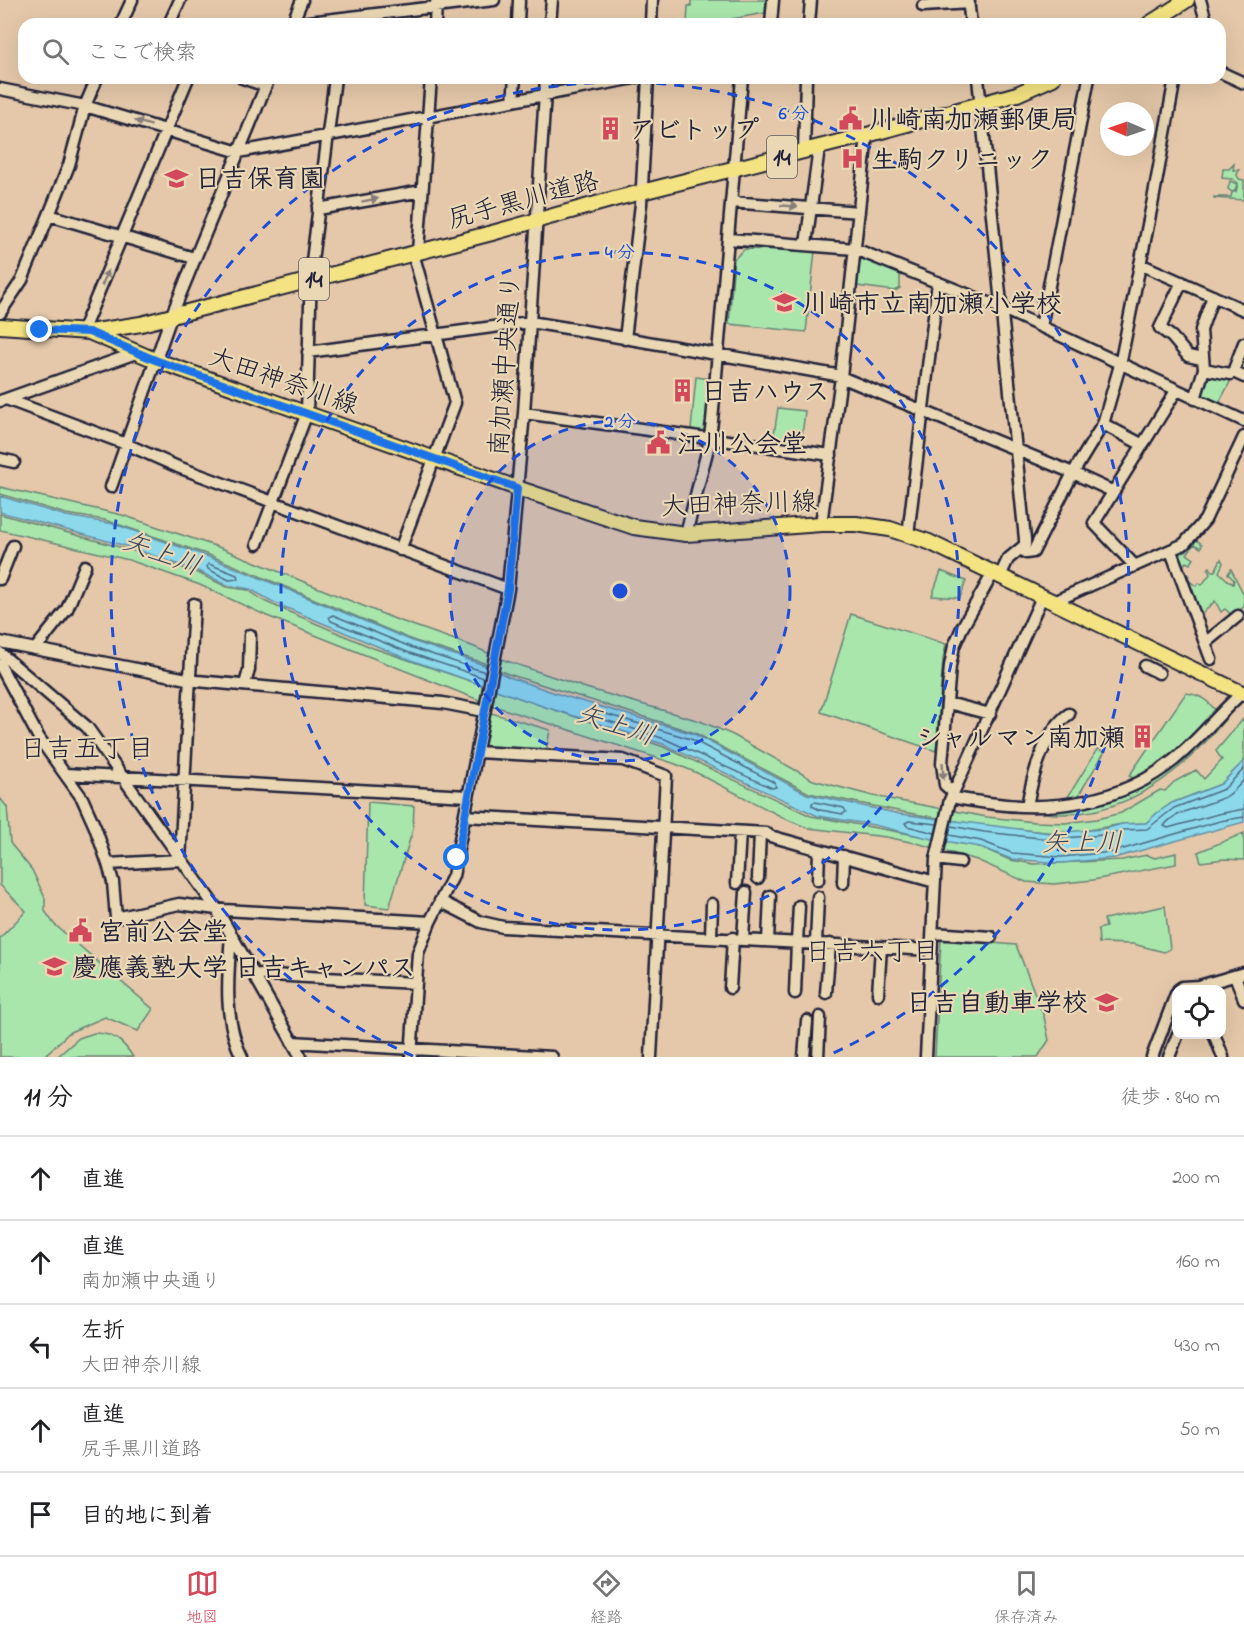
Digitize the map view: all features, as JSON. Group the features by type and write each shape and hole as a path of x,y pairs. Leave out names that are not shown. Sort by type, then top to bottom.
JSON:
{"main road":[{"path":"1169,18 1187,0"},
{"name":"尻手黒川道路","path":"0,326 86,332 141,324 492,234 537,219 819,148 1017,94 1040,84"},
{"name":"大田神奈川線","path":"86,332 155,360 634,527 686,534 821,524 856,524 890,529 929,542 1243,693"}],"street":[{"path":"124,18 132,0"},
{"path":"172,18 180,0"},
{"path":"294,18 302,0"},
{"path":"518,18 519,0"},
{"path":"550,18 552,0"},
{"path":"651,18 652,0"},
{"path":"772,18 773,0"},
{"path":"810,18 811,0"},
{"path":"1200,0 1205,18"},
{"path":"359,18 436,4 488,1"},
{"path":"923,6 969,2 970,18"},
{"path":"1226,74 1244,83"},
{"path":"0,313 22,280 69,165 86,106 95,84"},
{"path":"86,332 185,84"},
{"path":"111,487 171,317 267,84"},
{"path":"257,544 307,413 311,280 334,84"},
{"path":"400,550 455,403 416,252 431,84"},
{"path":"513,101 514,84"},
{"name":"南加瀬中央通り","path":"411,1053 418,953 430,922 453,876 508,589 524,413 546,84"},
{"path":"0,89 86,106 239,152 603,84"},
{"path":"625,339 640,193 648,84"},
{"path":"686,534 710,437 741,84"},
{"path":"804,152 806,84"},
{"path":"952,797 945,785 942,764 950,666 954,646 962,628 997,575 1008,560 1025,545 978,84"},
{"path":"1041,327 1088,84"},
{"path":"1022,549 1026,553 1033,552 1073,473 1103,424 1120,364 1174,84"},
{"path":"821,524 841,377 867,135"},
{"path":"806,244 819,148"},
{"path":"318,209 422,191"},
{"path":"731,202 859,212"},
{"path":"49,215 194,258"},
{"path":"728,238 855,249 1001,308 1244,421"},
{"path":"1140,264 1244,310"},
{"path":"908,535 938,282"},
{"path":"1182,282 1160,328 1172,337 1188,356 1203,364 1244,377"},
{"path":"1196,399 1203,364 1201,330 1213,296"},
{"path":"308,352 436,336 530,321 841,377 1114,492"},
{"path":"1233,372 1244,343"},
{"path":"3,400 136,352"},
{"path":"1135,566 1094,523 1176,391"},
{"path":"3,400 126,444 178,467 508,589"},
{"path":"524,413 831,455"},
{"path":"1103,424 1143,444"},
{"path":"926,1057 937,858 952,797 990,714 1048,600 1184,544 1205,520 1244,437"},
{"path":"0,459 14,462"},
{"path":"0,579 13,546"},
{"path":"1171,550 1212,659"},
{"path":"36,648 67,609 85,566"},
{"path":"180,860 194,604"},
{"path":"1205,643 1238,616"},
{"path":"245,684 249,670 250,635"},
{"path":"0,642 190,680 485,708"},
{"path":"0,658 39,738 82,798 95,826 113,882 116,918 179,904 224,910 430,922"},
{"path":"0,658 87,727 216,908 301,1057"},
{"path":"1145,666 1159,673"},
{"path":"952,797 994,804 1027,806 1083,802 1128,789 1174,760 1243,693"},
{"path":"948,703 990,714"},
{"path":"1027,806 1032,778 1041,757 1058,721 1069,714"},
{"path":"477,752 623,760 666,776 651,1057"},
{"path":"65,774 468,796"},
{"path":"465,816 760,833 935,882"},
{"path":"737,883 740,832"},
{"path":"758,878 760,833"},
{"path":"818,880 819,851"},
{"path":"843,883 844,856"},
{"path":"937,858 960,862"},
{"path":"108,864 180,860"},
{"path":"729,982 747,892"},
{"path":"768,940 770,896"},
{"path":"816,943 818,897"},
{"path":"440,901 481,922 503,927 931,950"},
{"path":"711,937 712,904"},
{"path":"795,993 799,906"},
{"path":"933,933 991,937"},
{"path":"231,934 227,982 236,1045 242,1057"},
{"path":"827,993 830,944"},
{"path":"878,994 881,947"},
{"path":"254,974 415,983"},
{"path":"1205,985 1239,974 1244,999"},
{"path":"1172,1005 1154,1052 1170,1057 1177,1039"},
{"path":"818,1057 820,1017"},
{"path":"804,1057 807,1021"},
{"path":"1216,1039 1223,1057"},
{"path":"292,1042 411,1053 552,1057"}],"green space":[{"path":"691,0 766,0 765,13 737,18 687,18 688,6 691,6"},
{"path":"1234,164 1233,170 1239,170 1237,175 1239,179 1244,180 1244,200 1214,198 1231,197 1232,192 1236,192 1238,183 1232,179 1222,178 1223,169 1229,169"},
{"path":"1230,181 1237,184 1235,191 1228,189"},
{"path":"745,249 815,251 806,332 729,324 734,259"},
{"path":"857,256 900,274 900,288 895,291 857,286 854,280"},
{"path":"1206,374 1232,378 1218,405 1201,398 1200,393"},
{"path":"696,377 711,379 706,432 691,430"},
{"path":"778,408 805,411 801,445 773,441"},
{"path":"0,487 122,515 221,548 395,619 472,646 504,660 586,688 700,721 733,735 813,780 873,796 987,817 1065,823 1121,813 1160,790 1165,791 1174,782 1196,770 1204,779 1222,760 1216,751 1244,718 1244,761 1221,784 1172,803 1146,823 1122,824 1072,833 985,826 809,793 695,733 508,674 484,663 415,641 209,555 105,520 66,514 0,494"},
{"path":"0,514 134,551 200,574 227,587 248,590 266,602 373,648 664,747 811,816 980,847 1010,860 1034,864 1122,860 1147,855 1155,858 1176,853 1176,864 1093,880 1054,884 1026,882 977,860 920,844 886,837 808,828 673,763 494,706 267,616 200,585 129,560 0,530"},
{"path":"1194,538 1202,544 1201,548 1194,544 1187,554 1194,559 1190,564 1186,562 1181,569 1189,576 1187,579 1196,586 1199,583 1202,585 1210,574 1208,569 1210,567 1212,571 1215,571 1221,559 1223,563 1219,572 1233,584 1234,580 1228,574 1231,569 1244,595 1244,606 1234,617 1225,609 1221,612 1215,601 1198,618 1173,553"},
{"path":"941,571 966,581 960,598 932,596"},
{"path":"851,614 946,644 936,751 821,712"},
{"path":"1186,693 1203,699 1216,711 1188,740 1148,772 1137,780 1129,776"},
{"path":"1239,701 1222,723 1185,762 1141,794 1090,812 1062,814 1025,811 1129,792"},
{"path":"488,712 550,730 546,753 481,750"},
{"path":"1098,748 1104,753 1078,796 1081,798 1066,800"},
{"name":"慶應義塾大学 日吉キャンパス","path":"0,798 7,807 10,843 32,870 45,898 45,911 54,924 153,1009 138,1031 105,1017 70,1032 43,1057 0,1057 0,938 26,911 0,885"},
{"path":"368,802 414,806 413,829 389,908 365,905"},
{"path":"1244,833 1244,860 1224,859 1201,862 1198,852"},
{"path":"1165,906 1170,949 1164,952 1133,944 1099,943 1098,929 1106,927 1104,919"},
{"path":"941,939 1016,945 1044,1017 1049,1040 1038,1057 935,1057"},
{"path":"94,1033 107,1034 117,1039 133,1057 57,1057 79,1038"}],"water":[{"name":"矢上川","path":"0,496 66,516 114,524 209,557 415,642 484,665 509,677 561,695 694,734 807,794 900,814 1050,833 1104,829 1122,824 1146,823 1172,803 1221,784 1244,761 1244,822 1114,858 1061,863 1011,859 980,847 818,816 663,744 545,707 405,658 275,603 250,589 227,585 200,572 126,546 0,512"}],"place":[{"name":"川崎南加瀬郵便局","path":"851,119"},
{"name":"アビトップ","path":"611,129"},
{"name":"生駒クリニック","path":"853,159"},
{"name":"日吉保育園","path":"177,178"},
{"name":"川崎市立南加瀬小学校","path":"784,303"},
{"name":"日吉ハウス","path":"683,391"},
{"name":"江川公会堂","path":"659,443"},
{"name":"シャルマン南加瀬","path":"1143,737"},
{"name":"宮前公会堂","path":"80,931"},
{"name":"慶應義塾大学 日吉キャンパス","path":"54,967"},
{"name":"日吉自動車学校","path":"1106,1002"}],"district":[{"name":"日吉五丁目","path":"87,748"},
{"name":"日吉六丁目","path":"872,951"}],"route":[{"path":"40,330 89,332 155,360 517,488 508,589 457,858"}]}
